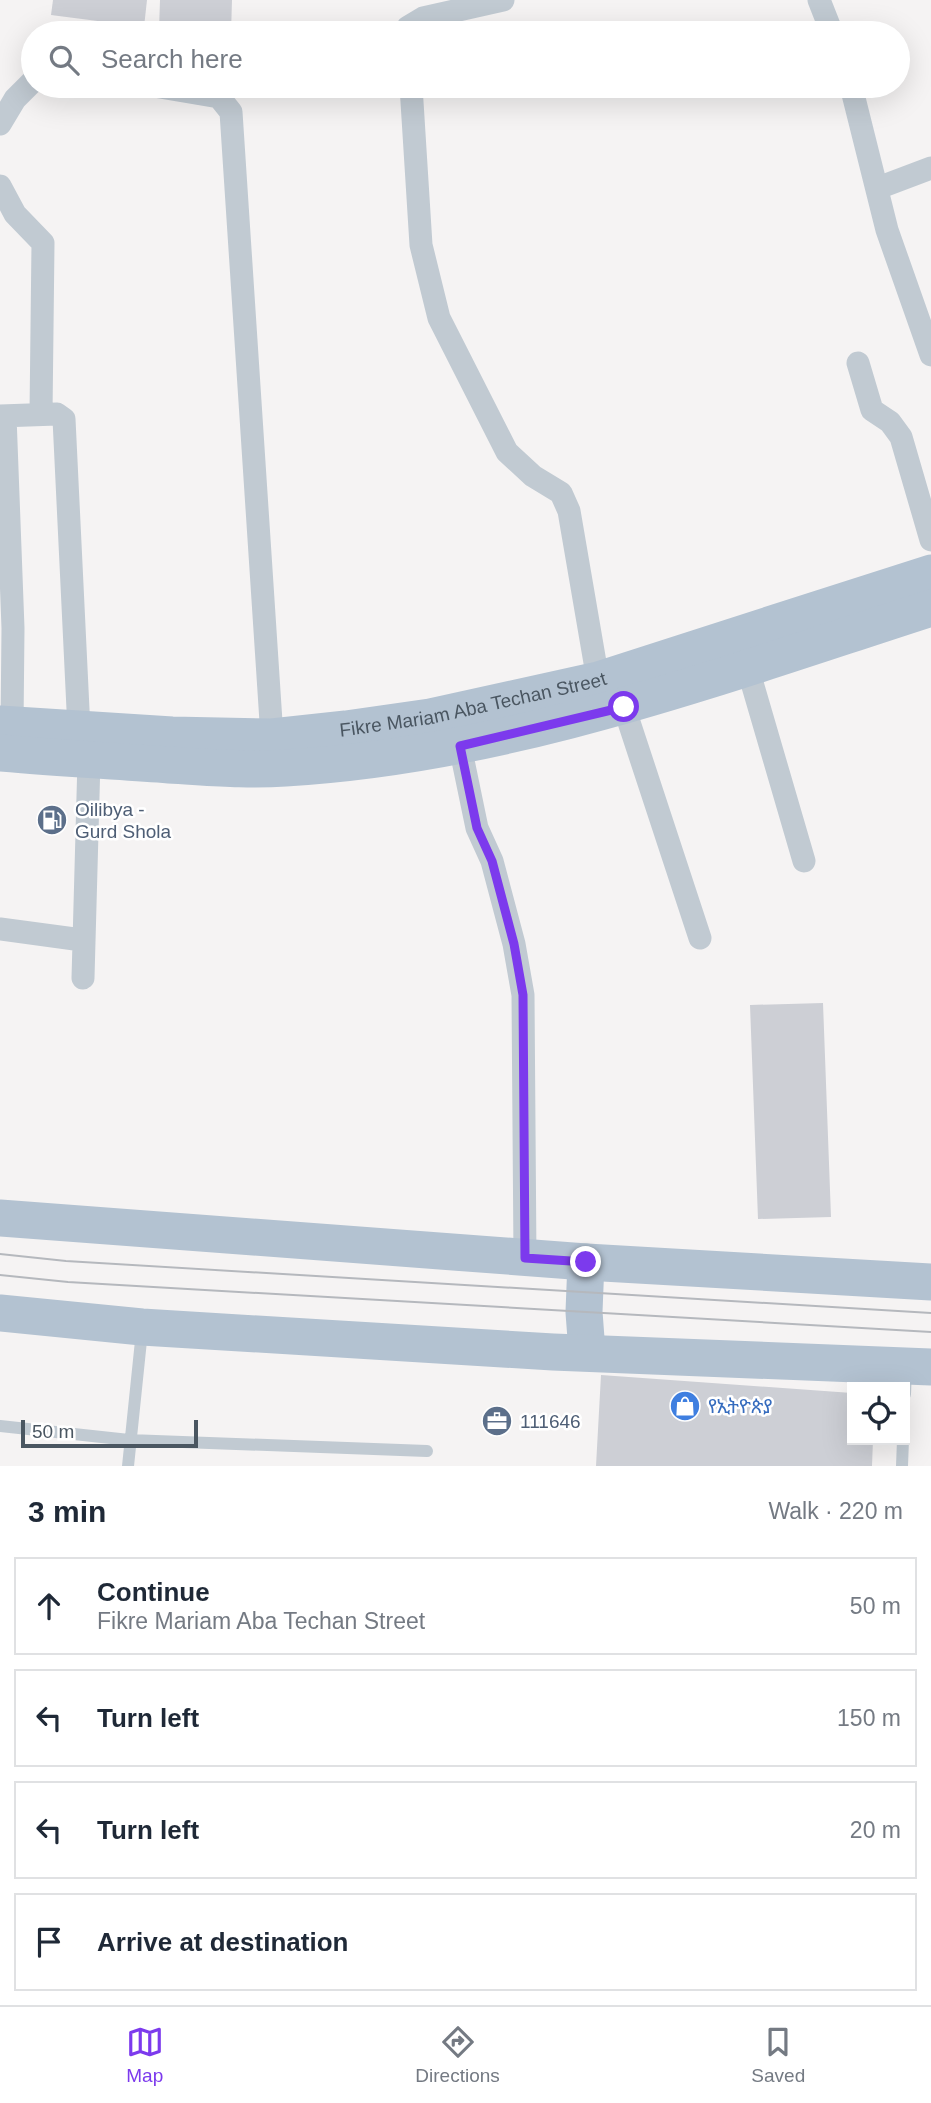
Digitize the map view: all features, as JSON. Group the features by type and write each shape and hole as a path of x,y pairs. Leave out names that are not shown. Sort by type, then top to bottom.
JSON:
{"main road":[{"name":"Fikre Mariam Aba Techan Street","path":"4,734 213,768 283,769 460,746 624,707 931,573"},
{"name":"Fikre Mariam Aba Techan Street","path":"84,745 272,737 430,717 598,680 730,663 931,608"},
{"path":"0,1218 525,1258 931,1282"},
{"path":"586,1262 584,1312 587,1352"},
{"path":"0,1313 142,1327 587,1352 914,1376"}],"street":[{"path":"418,21 503,0"},
{"path":"818,0 827,21"},
{"path":"0,124 21,93"},
{"path":"220,98 231,112 272,737"},
{"path":"412,98 421,245 439,318 507,452 533,476 561,493 569,511 598,680"},
{"path":"854,98 887,230 931,355"},
{"path":"878,188 931,168"},
{"path":"0,186 8,212 43,243 41,414"},
{"path":"858,363 872,410 890,422 901,437 931,540"},
{"path":"4,734 13,628 2,416 57,414 64,419 65,426 84,745 83,978"},
{"path":"730,663 804,861"},
{"path":"624,707 701,938"},
{"path":"460,746 477,828 492,861 514,944 523,995 525,1258"},
{"path":"0,929 82,940"}],"lane":[{"path":"128,1466 142,1327"},
{"path":"0,1426 129,1440 426,1451"},
{"path":"902,1466 903,1445"}],"building":[{"path":"53,0 147,0 145,21 98,21 51,15"},
{"path":"160,0 232,0 231,21 159,21"},
{"path":"823,1003 831,1217 758,1219 750,1005"},
{"path":"601,1375 847,1393 847,1445 873,1445 872,1466 596,1466"}],"tram line":[{"path":"0,1254 66,1261 931,1313"},
{"path":"0,1275 68,1282 931,1332"}],"place":[{"name":"Oilibya - Gurd Shola","path":"52,820"},
{"name":"የኢትዮጵያ","path":"685,1406"},
{"name":"111646","path":"497,1421"}],"route":[{"path":"586,1262 525,1258 523,995 514,944 492,861 477,828 460,746 624,707"}]}
